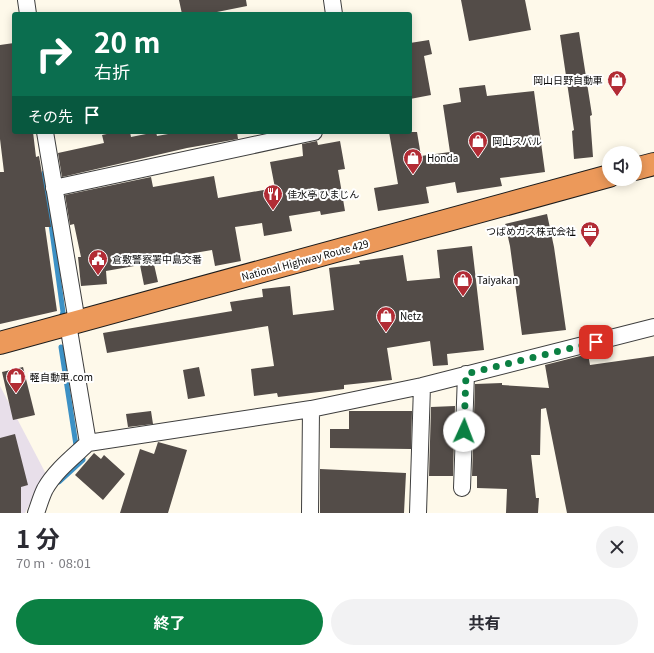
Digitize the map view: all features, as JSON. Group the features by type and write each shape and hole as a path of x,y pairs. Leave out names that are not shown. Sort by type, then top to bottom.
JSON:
{"highway":[{"name":"National Highway Route 429","path":"0,343 602,178"}],"street":[{"path":"26,0 28,12"},
{"path":"332,0 334,12"},
{"path":"45,134 73,323 88,443"},
{"path":"54,188 305,134"},
{"path":"36,513 45,490 53,478 60,469 88,443 311,409 422,386 654,327"},
{"path":"462,488 466,374"},
{"path":"418,513 422,386"},
{"path":"310,513 311,409"}],"shaded area":[{"path":"0,386 46,474 25,513 0,513"}],"building":[{"path":"179,0 246,0 247,6 217,12 182,12"},
{"path":"461,0 525,0 531,30 469,41"},
{"path":"579,32 592,115 590,116 593,157 574,159 572,131 574,130 560,35"},
{"path":"429,40 432,54 424,56 431,95 412,99 412,43"},
{"path":"12,43 12,134 33,134 36,157 39,156 51,227 45,227 57,311 0,324 0,172 4,172 0,139 0,45"},
{"path":"485,85 487,96 534,91 545,172 500,178 502,186 457,193 455,182 426,187 429,203 378,211 374,188 398,184 389,134 412,134 412,132 417,132 421,156 450,152 443,105 461,102 459,88"},
{"path":"130,134 131,137 146,134 156,134 157,136 168,134 237,134 238,139 187,148 62,177 58,153 104,143 102,135"},
{"path":"317,141 318,145 340,141 345,169 338,170 345,211 321,215 320,211 289,216 292,231 264,236 262,223 235,227 241,261 215,266 212,250 153,260 158,282 144,285 140,265 106,271 107,284 81,286 78,257 81,257 74,224 70,225 65,195 151,177 153,187 214,176 218,198 275,188 270,162 303,156 302,144"},
{"path":"547,214 554,247 566,330 522,335 510,246 505,224"},
{"path":"472,246 484,350 447,354 448,365 433,366 430,341 387,348 392,380 344,385 344,389 278,397 277,393 254,396 251,369 274,366 268,326 107,353 103,333 232,311 230,302 263,297 262,289 290,286 293,315 334,310 329,268 360,264 359,261 403,255 407,281 440,278 437,250"},
{"path":"588,354 590,365 654,356 654,513 567,513 546,408 541,409 540,455 531,455 536,498 539,498 538,513 506,513 507,489 477,488 477,476 472,476 475,384 502,383 502,385 549,388 545,365"},
{"path":"23,367 35,415 13,420 2,372"},
{"path":"199,367 205,396 188,399 183,370"},
{"path":"455,406 453,476 429,476 431,407"},
{"path":"151,411 153,424 128,427 126,414"},
{"path":"349,411 412,411 411,449 330,448 330,429 349,429"},
{"path":"15,434 28,485 21,487 21,513 0,513 0,438"},
{"path":"158,442 187,450 168,513 120,513 140,449 154,454"},
{"path":"94,453 101,459 104,455 125,474 103,500 75,475"},
{"path":"320,469 406,473 404,513 320,513"}],"waterway":[{"path":"44,173 63,312 62,315"},
{"path":"61,347 76,445"},
{"path":"59,482 83,459"}],"place":[{"name":"岡山日野自動車","path":"617,97"},
{"name":"岡山スバル","path":"478,158"},
{"name":"Honda","path":"413,175"},
{"name":"佳水亭 ひまじん","path":"273,211"},
{"name":"つばめガス株式会社","path":"590,248"},
{"name":"倉敷警察署中島交番","path":"98,276"},
{"name":"Taiyakan","path":"463,297"},
{"name":"Netz","path":"386,333"},
{"name":"軽自動車.com","path":"16,394"}],"route":[{"path":"464,431 466,374 596,342"}]}
